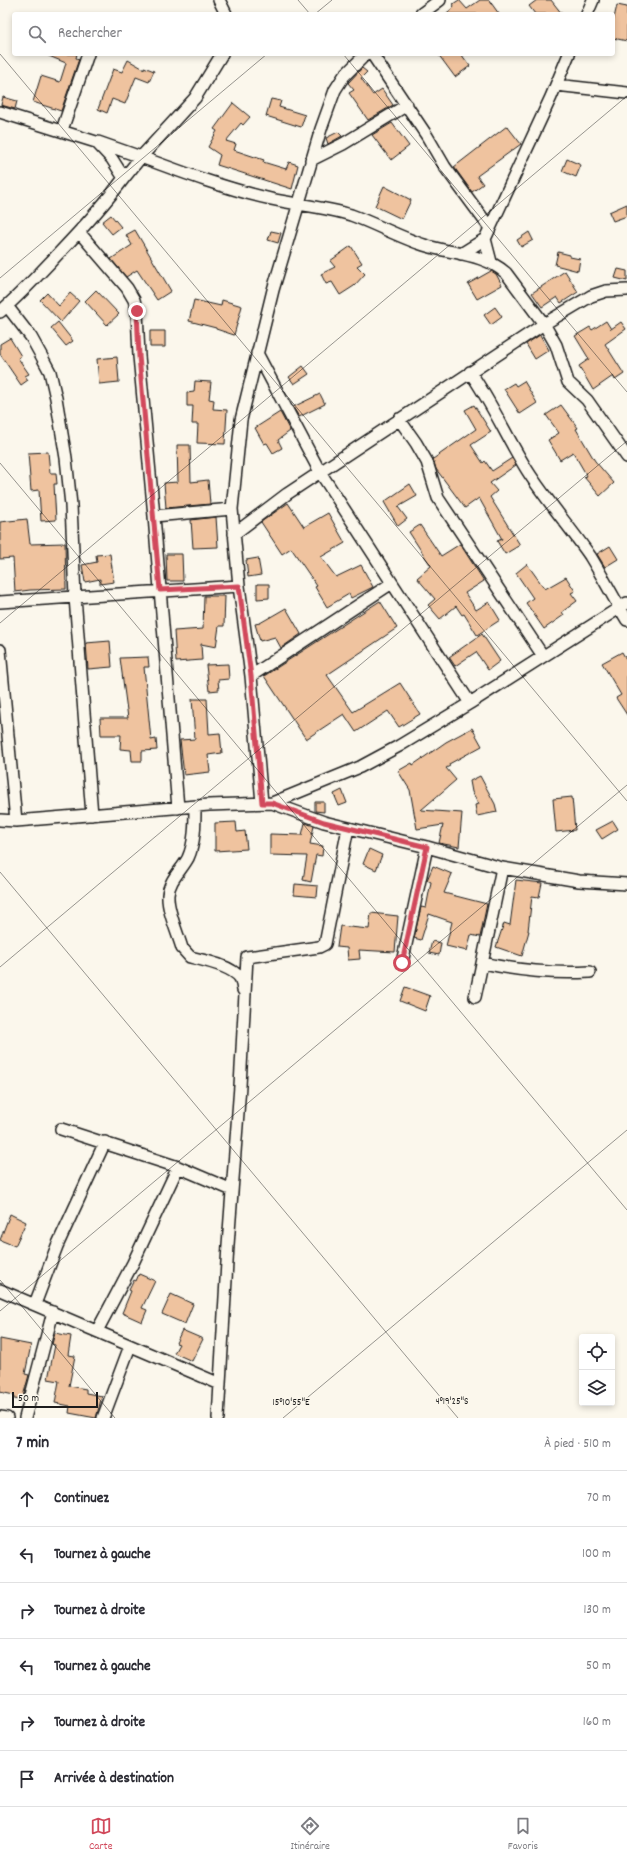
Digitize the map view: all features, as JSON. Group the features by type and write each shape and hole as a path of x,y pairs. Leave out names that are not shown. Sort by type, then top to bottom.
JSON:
{"street":[{"path":"218,0 225,12"},
{"path":"424,12 440,0"},
{"path":"588,12 593,0"},
{"path":"62,130 87,56"},
{"path":"92,815 75,597 71,505 50,372 31,337 4,309 79,232 103,205 141,157 195,98 221,56"},
{"path":"267,803 239,586 232,509 241,420 256,353 311,160 335,90 344,76 364,56"},
{"path":"373,56 407,105 445,167 490,228"},
{"path":"461,254 485,239 556,86 568,56"},
{"path":"556,86 627,93"},
{"path":"311,160 343,144 407,105"},
{"path":"0,112 62,130 237,190 273,200 325,208 352,216 422,245 490,262 506,273 544,324 556,345 568,382 591,406 627,457"},
{"path":"96,142 112,159 124,178"},
{"path":"79,232 127,288 134,300 137,311 139,356 178,808"},
{"path":"485,239 490,262"},
{"path":"234,534 287,494 544,324 591,296 606,291 627,290"},
{"path":"256,353 320,472 470,703"},
{"path":"470,372 486,395 511,443 541,491 589,556 623,606 627,620"},
{"path":"399,419 427,462 438,498 543,656"},
{"path":"154,516 232,509"},
{"path":"251,676 392,583"},
{"path":"0,602 160,590 239,586"},
{"path":"0,820 16,821 178,808 267,803 360,767 470,703 623,606"},
{"path":"0,650 16,821"},
{"path":"267,803 324,822 427,847 502,868 579,881 627,884"},
{"path":"195,807 192,844 188,858 170,886 168,896 171,911 182,948 186,954 190,957 228,968 236,974 242,983 244,1001"},
{"path":"218,1418 247,957 319,947 326,944 348,828"},
{"path":"402,963 427,847"},
{"path":"475,997 502,868"},
{"path":"483,962 535,972 560,974 590,972"},
{"path":"61,1129 104,1142 178,1168 232,1190"},
{"path":"35,1304 57,1246 104,1142"},
{"path":"97,1332 133,1263 178,1168"},
{"path":"0,1290 220,1384"},
{"path":"25,1418 54,1312"},
{"path":"103,1418 130,1346"},
{"path":"0,1417 6,1418"}],"building":[{"path":"459,0 467,9 480,0 489,0 498,12 449,12 454,6 453,4"},
{"path":"537,0 551,0 560,12 534,12 529,6"},
{"path":"617,5 627,7 627,41 615,38 615,14"},
{"path":"49,56 76,56 76,58 79,59 61,111 33,102 41,76 60,82 66,63"},
{"path":"439,56 462,56 470,66 455,77"},
{"path":"128,60 144,69 144,67 154,71 149,82 136,77 125,104 112,99 107,113 98,109 113,69 122,72"},
{"path":"362,68 367,72 361,78 373,95 382,89 393,105 368,120 349,93 354,90 348,83"},
{"path":"3,97 17,101 15,109 1,105"},
{"path":"271,99 281,101 279,107 305,115 301,127 266,116"},
{"path":"233,103 250,117 243,125 241,123 226,141 236,144 234,150 264,160 263,162 286,169 289,162 298,165 292,189 217,165 220,155 208,147 217,131 214,129"},
{"path":"392,123 409,146 391,160 372,135"},
{"path":"507,126 521,144 477,176 483,184 472,192 454,167"},
{"path":"338,132 342,136 328,144 326,138"},
{"path":"567,159 581,165 576,177 562,171"},
{"path":"384,186 411,200 402,219 375,206"},
{"path":"627,204 627,216 613,221 609,212"},
{"path":"111,215 121,227 112,234 102,222"},
{"path":"135,230 171,291 157,300 137,270 126,277 111,259 132,245 126,235"},
{"path":"271,231 281,233 278,243 268,240"},
{"path":"529,232 533,240 521,247 517,240"},
{"path":"351,246 362,263 357,266 365,274 354,286 340,295 332,282 326,284 321,274 335,267 330,261"},
{"path":"558,252 580,259 578,271 555,265"},
{"path":"618,269 627,271 627,281 615,278"},
{"path":"491,271 496,274 502,285 477,299 468,284"},
{"path":"565,271 578,292 561,303 557,297 542,307 532,293"},
{"path":"96,290 119,314 107,325 85,301"},
{"path":"47,293 59,306 70,293 79,301 61,322 40,300"},
{"path":"194,300 221,306 222,300 242,306 234,335 216,328 189,321"},
{"path":"495,307 502,317 491,325 484,315"},
{"path":"606,321 611,329 621,322 626,329 605,344 624,374 615,380 613,376 593,390 579,366 589,359 575,336 590,327 592,330"},
{"path":"58,322 73,341 66,346 51,328"},
{"path":"150,331 165,331 165,347 150,347"},
{"path":"540,335 549,350 535,359 526,344"},
{"path":"10,338 21,356 18,358 29,374 25,376 28,380 21,385 0,354 0,344"},
{"path":"117,357 119,382 99,384 97,359"},
{"path":"303,366 309,374 294,384 289,377"},
{"path":"195,381 211,382 209,399 214,400 213,409 227,410 225,444 197,443 198,424 192,424 193,406 187,406 187,393 194,392"},
{"path":"524,381 537,403 520,414 504,389 514,383 516,386"},
{"path":"320,394 325,404 299,417 293,407"},
{"path":"474,405 491,432 471,445 483,463 485,461 492,471 512,458 516,465 490,483 497,491 490,497 520,545 505,554 497,541 502,539 479,498 465,508 436,469 433,459 476,429 465,410"},
{"path":"561,405 578,428 576,429 595,461 614,483 600,496 584,477 587,476 573,452 560,460 548,440 559,433 546,415"},
{"path":"280,412 290,431 278,440 282,448 273,453 267,443 264,444 255,428"},
{"path":"177,445 190,445 191,482 208,480 210,504 166,508 164,483 178,482"},
{"path":"48,452 50,473 56,473 57,484 54,484 56,520 41,521 39,490 31,491 28,453"},
{"path":"410,484 417,496 398,507 407,519 398,526 384,502"},
{"path":"288,503 304,527 328,513 345,543 321,557 336,577 361,565 373,587 351,598 349,594 327,607 315,587 317,586 291,548 282,554 261,522"},
{"path":"216,517 218,547 193,548 191,520"},
{"path":"27,519 30,544 65,543 66,589 15,592 13,558 0,559 0,522"},
{"path":"420,525 441,556 460,544 484,581 465,593 476,610 489,602 500,620 477,635 464,614 462,615 456,606 440,619 428,605 435,599 417,578 431,566 409,532"},
{"path":"610,546 618,559 605,567 597,554"},
{"path":"110,554 114,582 100,584 100,579 85,582 82,565 97,562 96,555"},
{"path":"166,554 182,554 183,581 167,581"},
{"path":"258,558 261,575 248,577 246,560"},
{"path":"527,564 545,589 566,577 575,591 571,593 577,601 562,612 564,615 544,629 526,603 533,598 516,573"},
{"path":"257,584 269,584 269,598 257,599"},
{"path":"204,596 225,596 224,626 219,626 216,647 201,644 202,660 176,662 174,631 203,629"},
{"path":"380,601 397,628 327,675 353,712 400,683 420,714 399,727 388,711 356,732 344,714 306,739 264,676"},
{"path":"286,608 301,634 281,648 275,637 260,641 255,624 260,623"},
{"path":"482,634 500,661 488,670 476,652 455,666 449,657"},
{"path":"110,641 112,667 88,669 86,643"},
{"path":"622,652 627,661 627,715 616,698 621,695 602,663"},
{"path":"148,657 149,667 144,667 151,740 156,739 157,750 142,751 142,761 132,761 131,750 120,749 121,735 101,735 100,718 128,718 120,658"},
{"path":"228,664 229,679 218,680 219,690 209,691 206,665"},
{"path":"192,699 207,699 209,734 220,733 222,753 208,755 210,772 184,775 180,740 195,739"},
{"path":"472,728 482,746 449,764 450,766 446,768 456,780 421,810 462,813 459,847 439,843 443,825 417,829 410,790 398,771 412,763 413,765 446,742"},
{"path":"480,776 495,804 497,812 477,816 475,805 479,804 472,792 470,781"},
{"path":"342,790 347,803 339,806 334,794"},
{"path":"572,797 575,830 556,832 553,799"},
{"path":"315,802 324,802 324,812 315,811"},
{"path":"613,821 618,829 602,839 596,830"},
{"path":"236,822 237,832 245,831 247,849 215,851 215,823"},
{"path":"305,823 314,826 310,844 323,846 322,856 316,855 311,882 303,880 307,856 270,855 270,834 302,835"},
{"path":"369,849 382,855 376,870 363,864"},
{"path":"433,866 452,874 444,893 487,904 480,937 471,935 467,951 446,946 452,922 429,914 421,940 414,938 421,907 426,908 431,882 427,880"},
{"path":"516,880 542,883 539,897 532,896 529,931 522,956 496,947 504,923 510,925"},
{"path":"295,884 318,886 317,897 294,895"},
{"path":"371,913 398,916 395,952 359,950 360,959 348,960 347,948 337,947 340,926 369,929"},
{"path":"432,941 441,943 439,955 429,953"},
{"path":"405,987 430,996 425,1011 400,1001"},
{"path":"10,1214 26,1222 15,1246 0,1240"},
{"path":"139,1274 155,1281 142,1308 147,1310 142,1322 122,1313 131,1291 129,1290"},
{"path":"171,1294 193,1304 185,1324 162,1314"},
{"path":"182,1330 203,1339 192,1361 174,1353 179,1344 176,1343"},
{"path":"55,1333 71,1336 68,1355 75,1356 69,1386 86,1389 86,1393 102,1396 96,1418 69,1413 70,1406 55,1403 59,1381 48,1379 55,1345 52,1344"},
{"path":"0,1339 31,1345 25,1374 29,1375 22,1400 14,1399 14,1395 0,1392"}],"route":[{"path":"137,311 139,356 160,590 239,586 251,676 262,803 272,803 324,822 427,847 402,963"}]}
